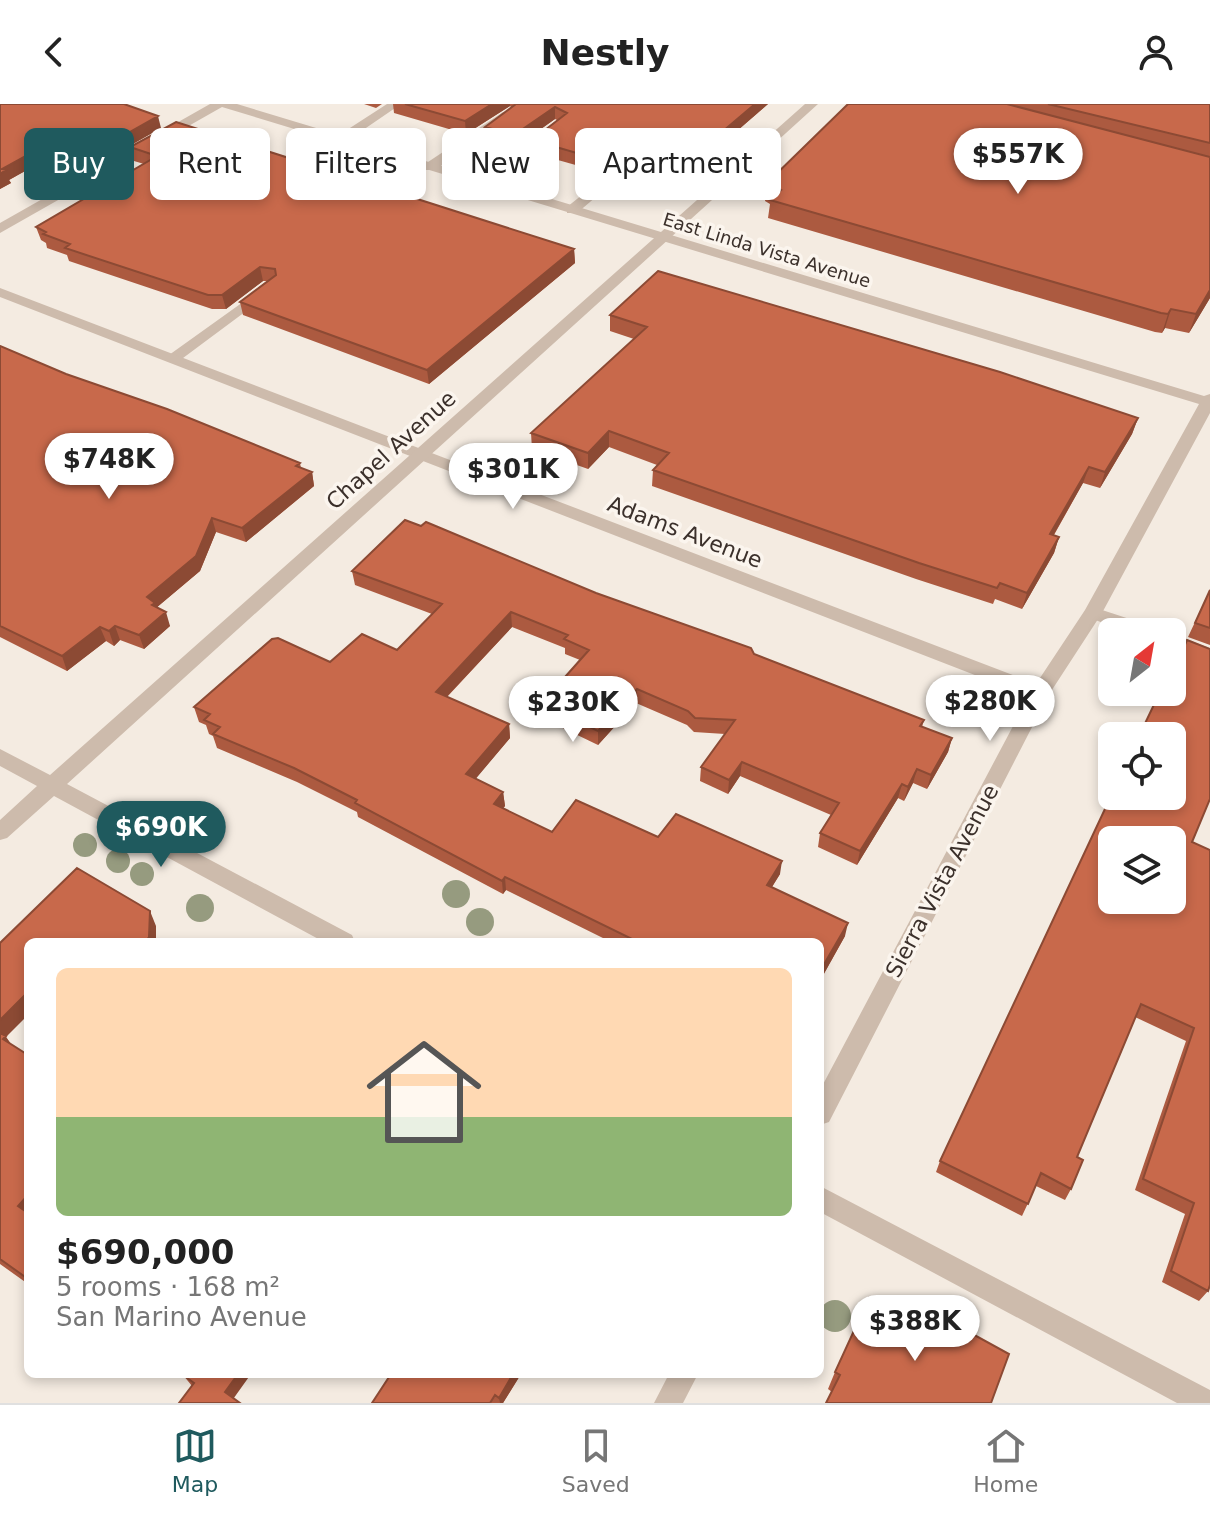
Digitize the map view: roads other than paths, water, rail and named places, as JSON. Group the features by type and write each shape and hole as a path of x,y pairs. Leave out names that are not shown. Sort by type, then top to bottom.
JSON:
{"street":[{"name":"East Linda Vista Avenue","path":"222,104 301,128"},
{"path":"0,229 222,104"},
{"path":"358,128 395,104"},
{"name":"Chapel Avenue","path":"0,832 812,104"},
{"path":"430,167 510,113"},
{"path":"554,128 558,125"},
{"name":"East Linda Vista Avenue","path":"426,166 442,170"},
{"name":"East Linda Vista Avenue","path":"540,200 1209,400"},
{"path":"572,210 584,200"},
{"path":"174,358 270,286"},
{"name":"Adams Avenue","path":"0,292 1040,693"},
{"name":"Sierra Vista Avenue","path":"824,1106 1040,693 1093,613 1209,400"},
{"path":"1093,613 1107,618"},
{"path":"1186,646 1210,655"},
{"path":"0,757 337,938"},
{"path":"824,1200 1205,1403"},
{"path":"668,1403 682,1378"}]}
